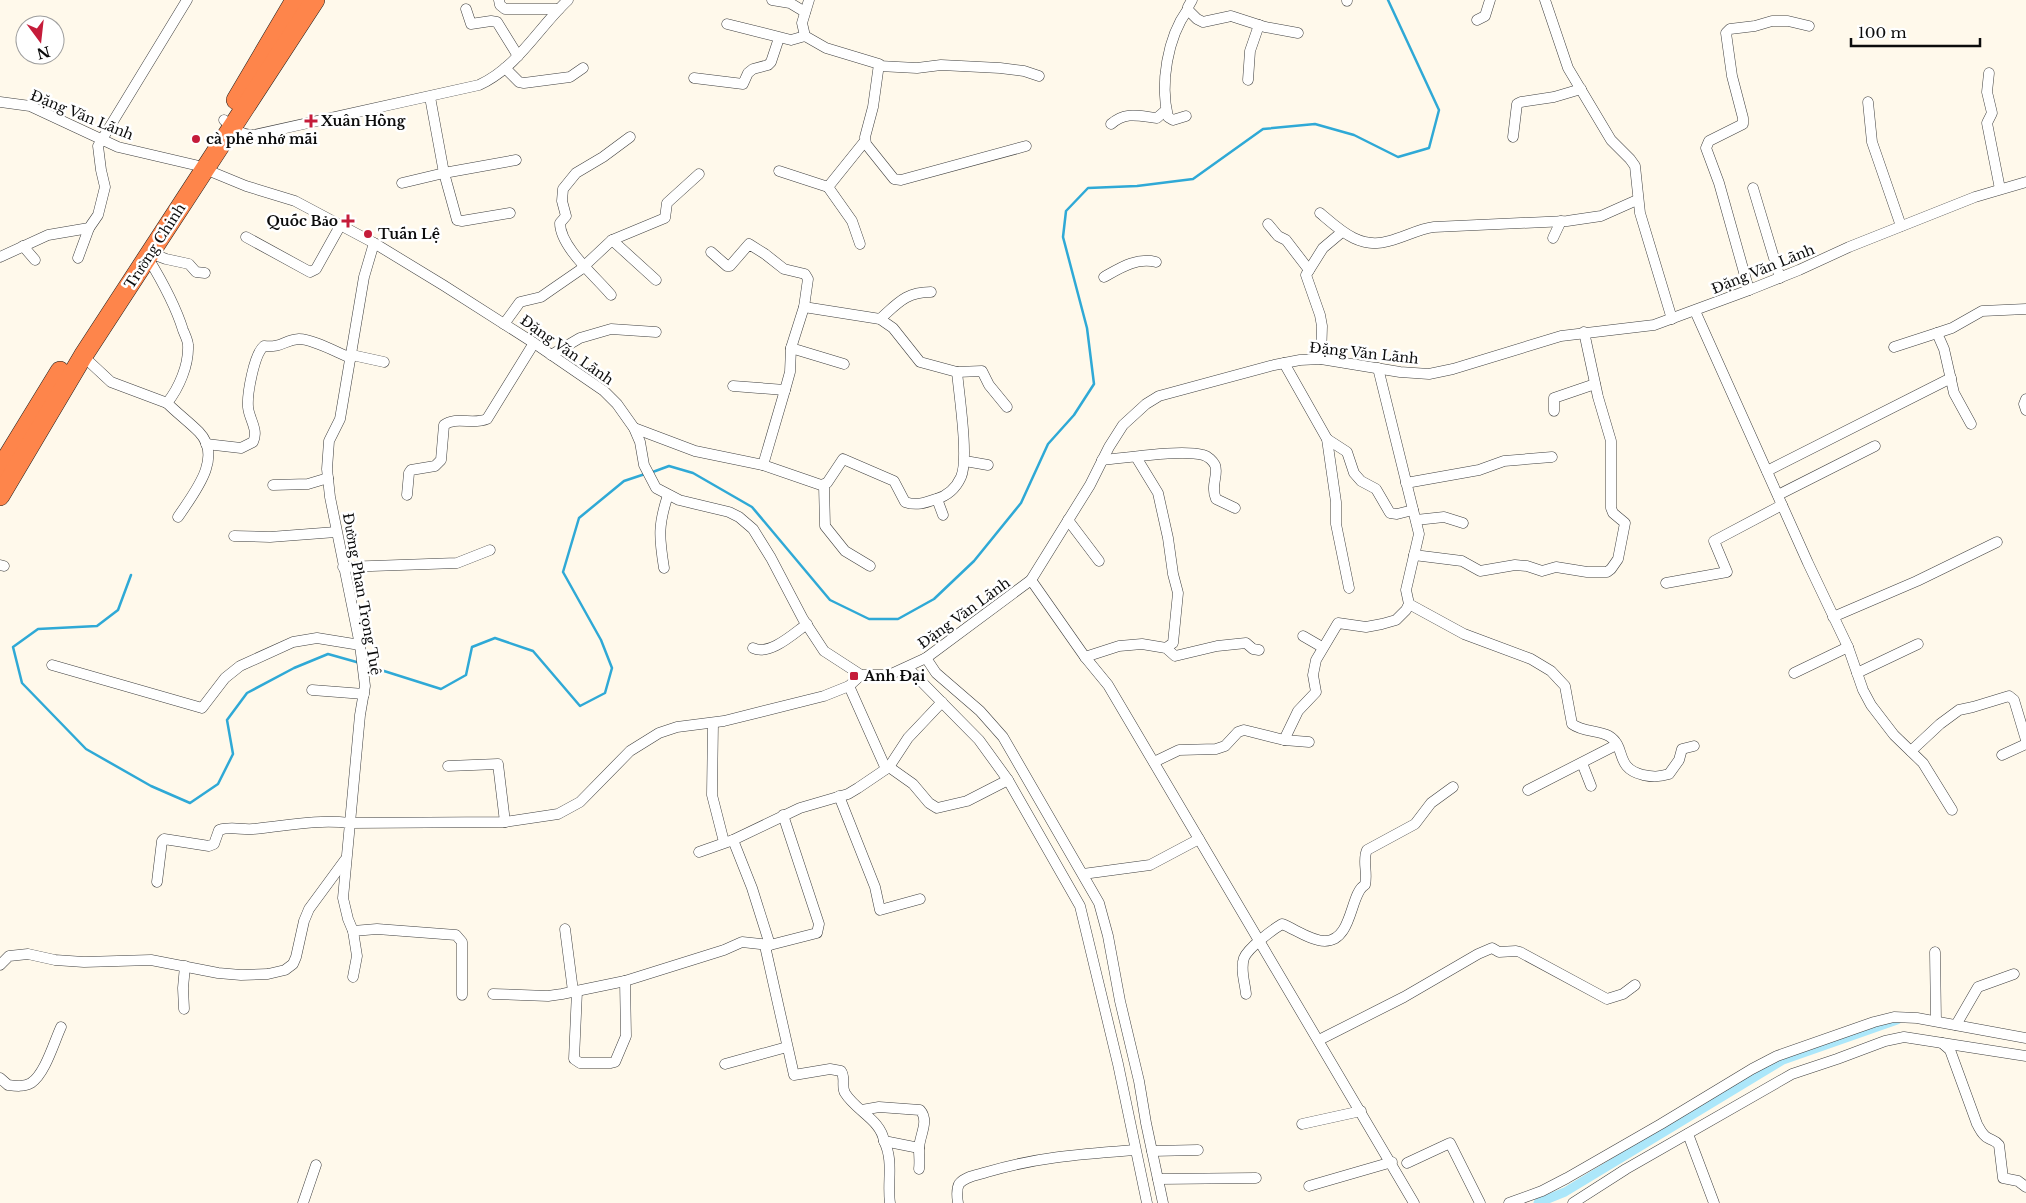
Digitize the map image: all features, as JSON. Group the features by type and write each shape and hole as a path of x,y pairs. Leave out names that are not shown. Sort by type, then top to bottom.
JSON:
{"highway":[{"name":"Trường Chinh","path":"228,124 295,0"},
{"name":"Trường Chinh","path":"0,469 42,399 228,124 315,0"},
{"name":"Trường Chinh","path":"0,496 83,356 149,255 199,168"}],"street":[{"path":"78,258 89,228 98,215 106,187 101,170 98,146 187,0"},
{"path":"228,124 242,134 254,135 479,85 505,68 518,56 568,0"},
{"path":"772,0 790,3 806,12"},
{"path":"805,36 802,23 809,0"},
{"path":"1477,20 1486,16 1490,0"},
{"path":"1545,0 1564,58 1611,140 1633,162 1637,200 1672,320"},
{"path":"518,56 497,22 501,4 559,9"},
{"path":"1190,5 1190,14 1203,22 1231,16 1259,25 1298,33"},
{"path":"1186,116 1174,120 1168,118 1164,76 1168,57 1182,17 1190,5"},
{"path":"466,9 471,24 497,22"},
{"path":"1749,290 1721,190 1706,148 1709,141 1743,124 1732,76 1726,33 1730,29 1755,26 1772,21 1788,21 1809,26"},
{"path":"728,24 791,40 805,36 826,48 877,62 879,66 873,107 865,141 828,187"},
{"path":"1248,80 1250,51 1259,25"},
{"path":"694,78 743,84 748,73 753,69 768,66 779,38"},
{"path":"879,66 1000,68 1024,71 1039,76"},
{"path":"505,68 520,82 524,83 570,76 583,68"},
{"path":"1989,73 1987,92 1992,113 1987,123 2000,189"},
{"path":"1513,137 1517,104 1554,97 1581,88"},
{"path":"430,97 444,173 457,220 462,221 510,213"},
{"name":"Đặng Văn Lãnh","path":"0,102 30,106 118,147 199,168 246,186 295,200 374,243 534,343 604,391 617,404 634,428 640,442 644,465 653,485 679,500 729,512 746,522 761,540 824,651 861,675 889,675 908,668 926,658 1031,580 1123,425 1152,399 1202,383 1284,363 1321,359 1414,374 1438,372 1550,338 1584,332 1641,328 1672,320 1780,278 1901,226 2000,189 2026,182"},
{"path":"1868,102 1872,142 1901,226"},
{"path":"1111,124 1129,114 1156,118 1166,110"},
{"path":"611,295 568,245 560,227 560,223 566,216 562,201 563,189 576,173 603,157 630,137"},
{"path":"865,141 896,181 1007,153 1026,146"},
{"path":"402,183 516,160"},
{"path":"779,171 828,187 852,221 860,244"},
{"path":"504,324 520,302 541,297 585,265 612,240 664,218 666,204 699,174"},
{"path":"1753,188 1780,278"},
{"path":"1320,212 1342,232 1353,239 1378,243 1389,242 1415,231 1434,227 1561,221 1601,216 1637,200"},
{"path":"1553,238 1561,221"},
{"path":"1268,224 1278,236 1286,240 1309,270"},
{"path":"246,238 310,272 316,269 340,226"},
{"path":"0,257 48,235 89,228"},
{"path":"1321,359 1322,326 1306,275 1324,248 1342,232"},
{"path":"612,240 656,280"},
{"name":"Đường Phan Trọng Tuệ","path":"353,977 357,956 353,931 346,914 343,898 360,715 365,690 360,645 336,532 328,478 329,441 340,419 364,278 374,243"},
{"path":"711,252 727,266 730,266 749,244 784,269 805,274 808,284 804,307 791,348 790,372 764,465"},
{"path":"23,246 35,260"},
{"path":"149,255 189,264 196,272 205,273"},
{"path":"149,255 175,306 188,345 181,378 175,392 167,403"},
{"path":"1104,277 1134,262 1146,260 1156,262"},
{"path":"880,319 907,295 931,292"},
{"path":"804,307 880,319 893,328 920,362 957,372 982,371 989,385 1007,407"},
{"path":"1894,347 1952,328 1982,311 2026,309"},
{"path":"1695,311 1848,647 1857,673 1872,705 1894,735 1924,763 1952,810"},
{"path":"551,355 580,338 611,329 656,332"},
{"path":"1414,555 1462,561 1480,571 1515,565 1527,566 1542,571 1556,567 1587,572 1607,572 1611,569 1618,559 1625,527 1623,520 1618,518 1611,508 1611,441 1595,384 1584,332"},
{"path":"1937,333 1944,348 1954,393 1971,424"},
{"path":"206,444 241,448 253,442 255,438 254,426 248,406 249,390 258,354 264,346 277,347 290,340 304,339 352,356 384,362"},
{"path":"407,495 408,473 411,470 435,466 441,460 444,425 450,421 472,422 487,419 534,343"},
{"path":"791,348 844,364"},
{"path":"83,356 111,382 167,403 199,433 206,444 208,449 207,464 202,478 198,488 178,517"},
{"path":"1284,363 1327,439 1335,486 1336,524 1350,588"},
{"path":"1284,740 1298,710 1316,692 1313,670 1322,647 1338,623 1366,627 1389,622 1396,620 1409,604 1406,590 1419,534 1378,368"},
{"path":"870,566 844,551 824,526 824,485 843,459 894,481 906,502 913,505 938,499 950,492 961,477 965,461 957,372"},
{"path":"1767,471 1951,378"},
{"path":"1554,411 1554,398 1595,384"},
{"path":"734,386 785,390"},
{"path":"2026,399 2024,404 2026,410"},
{"path":"634,428 695,451 764,465 824,485"},
{"path":"1327,439 1347,452 1354,473 1361,481 1376,489 1390,513 1397,514 1412,510"},
{"path":"1778,495 1875,446"},
{"path":"1102,460 1183,453 1203,455 1208,457 1215,465 1216,472 1213,482 1215,497 1235,508"},
{"path":"1136,457 1154,484 1159,499 1178,593 1173,643 1166,648"},
{"path":"1406,483 1479,470 1504,461 1552,457"},
{"path":"965,461 988,465"},
{"path":"273,485 308,484 328,478"},
{"path":"664,568 659,530 660,517 668,495"},
{"path":"938,499 943,515"},
{"path":"1666,583 1727,572 1714,541 1782,505"},
{"path":"1416,520 1444,517 1463,523"},
{"path":"1068,520 1098,561"},
{"path":"234,536 270,537 336,532"},
{"path":"1833,617 1890,593 1997,542"},
{"path":"343,567 457,563 490,550"},
{"path":"1031,580 1085,657 1108,685 1392,1162 1414,1203"},
{"path":"1409,604 1464,634 1532,659 1551,671 1565,686 1572,724 1587,731 1608,736 1616,745 1627,768 1631,772 1653,777 1670,774 1679,760 1682,749 1694,746"},
{"path":"753,648 768,650 807,624"},
{"path":"1303,636 1322,647"},
{"path":"52,665 202,708 225,678 240,666 293,642 317,638 360,645"},
{"path":"1085,657 1119,646 1142,644 1166,648 1175,656 1217,646 1246,643 1253,649 1260,650"},
{"path":"1857,673 1918,644"},
{"path":"1794,673 1848,647"},
{"path":"926,658 936,673 980,711 1003,737 1096,898 1108,936 1163,1203"},
{"path":"908,668 979,740 1008,780 1080,906 1118,1064 1147,1203"},
{"path":"157,882 160,851 164,839 209,846 214,844 218,830 224,828 251,829 283,824 319,822 505,822 542,818 564,812 580,802 630,751 645,741 677,727 713,723 824,696 849,686 861,675"},
{"path":"849,686 888,768 913,784 929,803 937,808 967,801 1008,780"},
{"path":"312,690 365,690"},
{"path":"1911,751 1940,724 1959,710 2009,696 2014,700 2026,740"},
{"path":"699,852 729,841 783,815 858,788 888,768 908,738 942,702"},
{"path":"713,723 712,795 729,841 758,907 768,945 794,1075 830,1070 841,1071 844,1075 844,1091 880,1130 889,1154 890,1171 887,1189 890,1203"},
{"path":"1154,762 1179,750 1216,749 1225,746 1230,743 1238,732 1244,730 1284,740 1309,742"},
{"path":"2002,755 2026,744"},
{"path":"1528,790 1616,745"},
{"path":"1582,763 1591,786"},
{"path":"448,766 498,764 505,822"},
{"path":"1246,994 1243,972 1244,958 1250,950 1282,924 1319,940 1326,941 1334,938 1343,930 1349,919 1359,889 1365,884 1367,868 1364,856 1366,850 1415,824 1431,803 1452,787"},
{"path":"839,796 876,887 880,910 920,899"},
{"path":"493,994 548,996 575,991 625,981 724,950 742,942 768,945 817,933 819,930 801,867 783,815"},
{"path":"1083,874 1150,865 1199,839"},
{"path":"0,964 9,956 19,954 70,961 157,961 218,973 241,975 277,972 290,968 296,957 304,921 309,909 346,860"},
{"path":"1080,906 1096,898"},
{"path":"353,931 377,929 456,935 462,942 462,995"},
{"path":"565,929 575,991 574,1059 580,1063 614,1062 626,1036 625,981"},
{"path":"1319,1040 1404,997 1478,954 1492,948 1500,952 1520,952 1607,999 1623,994 1635,985"},
{"path":"1935,952 1936,1021"},
{"path":"184,1010 185,966"},
{"path":"1956,1025 1978,987 2014,974"},
{"path":"1509,1203 1542,1191 1567,1178 1777,1056 1887,1018 1906,1017 1936,1021 2026,1038"},
{"path":"0,1078 8,1085 20,1086 31,1083 40,1074 61,1027"},
{"path":"1573,1203 1626,1169 1792,1074 1884,1041 1904,1037 2026,1056"},
{"path":"1942,1043 1950,1050 1976,1124 1982,1133 1996,1141 1999,1146 2003,1176 2007,1180 2018,1181 2026,1187"},
{"path":"724,1064 787,1047"},
{"path":"862,1110 879,1108 920,1110 923,1113 919,1169"},
{"path":"1302,1124 1361,1111"},
{"path":"1688,1134 1714,1203"},
{"path":"884,1141 919,1148"},
{"path":"1407,1163 1450,1143 1480,1203"},
{"path":"958,1203 957,1193 959,1185 967,1178 1022,1162 1083,1154 1135,1150"},
{"path":"1152,1151 1198,1150"},
{"path":"1309,1186 1392,1162"},
{"path":"303,1203 316,1165"},
{"path":"1158,1179 1256,1178"}],"waterway":[{"path":"650,473 669,466 693,473 752,507 830,600 869,619 898,619 934,599 974,561 1021,503 1048,444 1074,415 1094,384 1087,328 1063,237 1066,211 1088,188 1137,186 1193,179 1263,129 1315,124 1354,135 1398,157 1429,148 1439,110 1388,0"},
{"path":"365,665 441,689 466,675 472,647 495,638 533,651 580,706 605,693 612,668 601,640 563,572 579,518 624,481 645,474"},
{"path":"131,575 118,610 97,626 38,629 13,647 22,683 86,749 151,786 190,803 218,784 233,754 227,720 247,693 294,668 328,654 360,663"},
{"path":"1538,1203 1565,1192 1783,1060 1897,1020"}],"place":[{"name":"Xuân Hồng","path":"311,121"},
{"name":"cà phê nhớ mãi","path":"196,139"},
{"name":"Quốc Bảo","path":"348,221"},
{"name":"Tuấn Lệ","path":"368,234"},
{"name":"Anh Đại","path":"854,676"}]}
